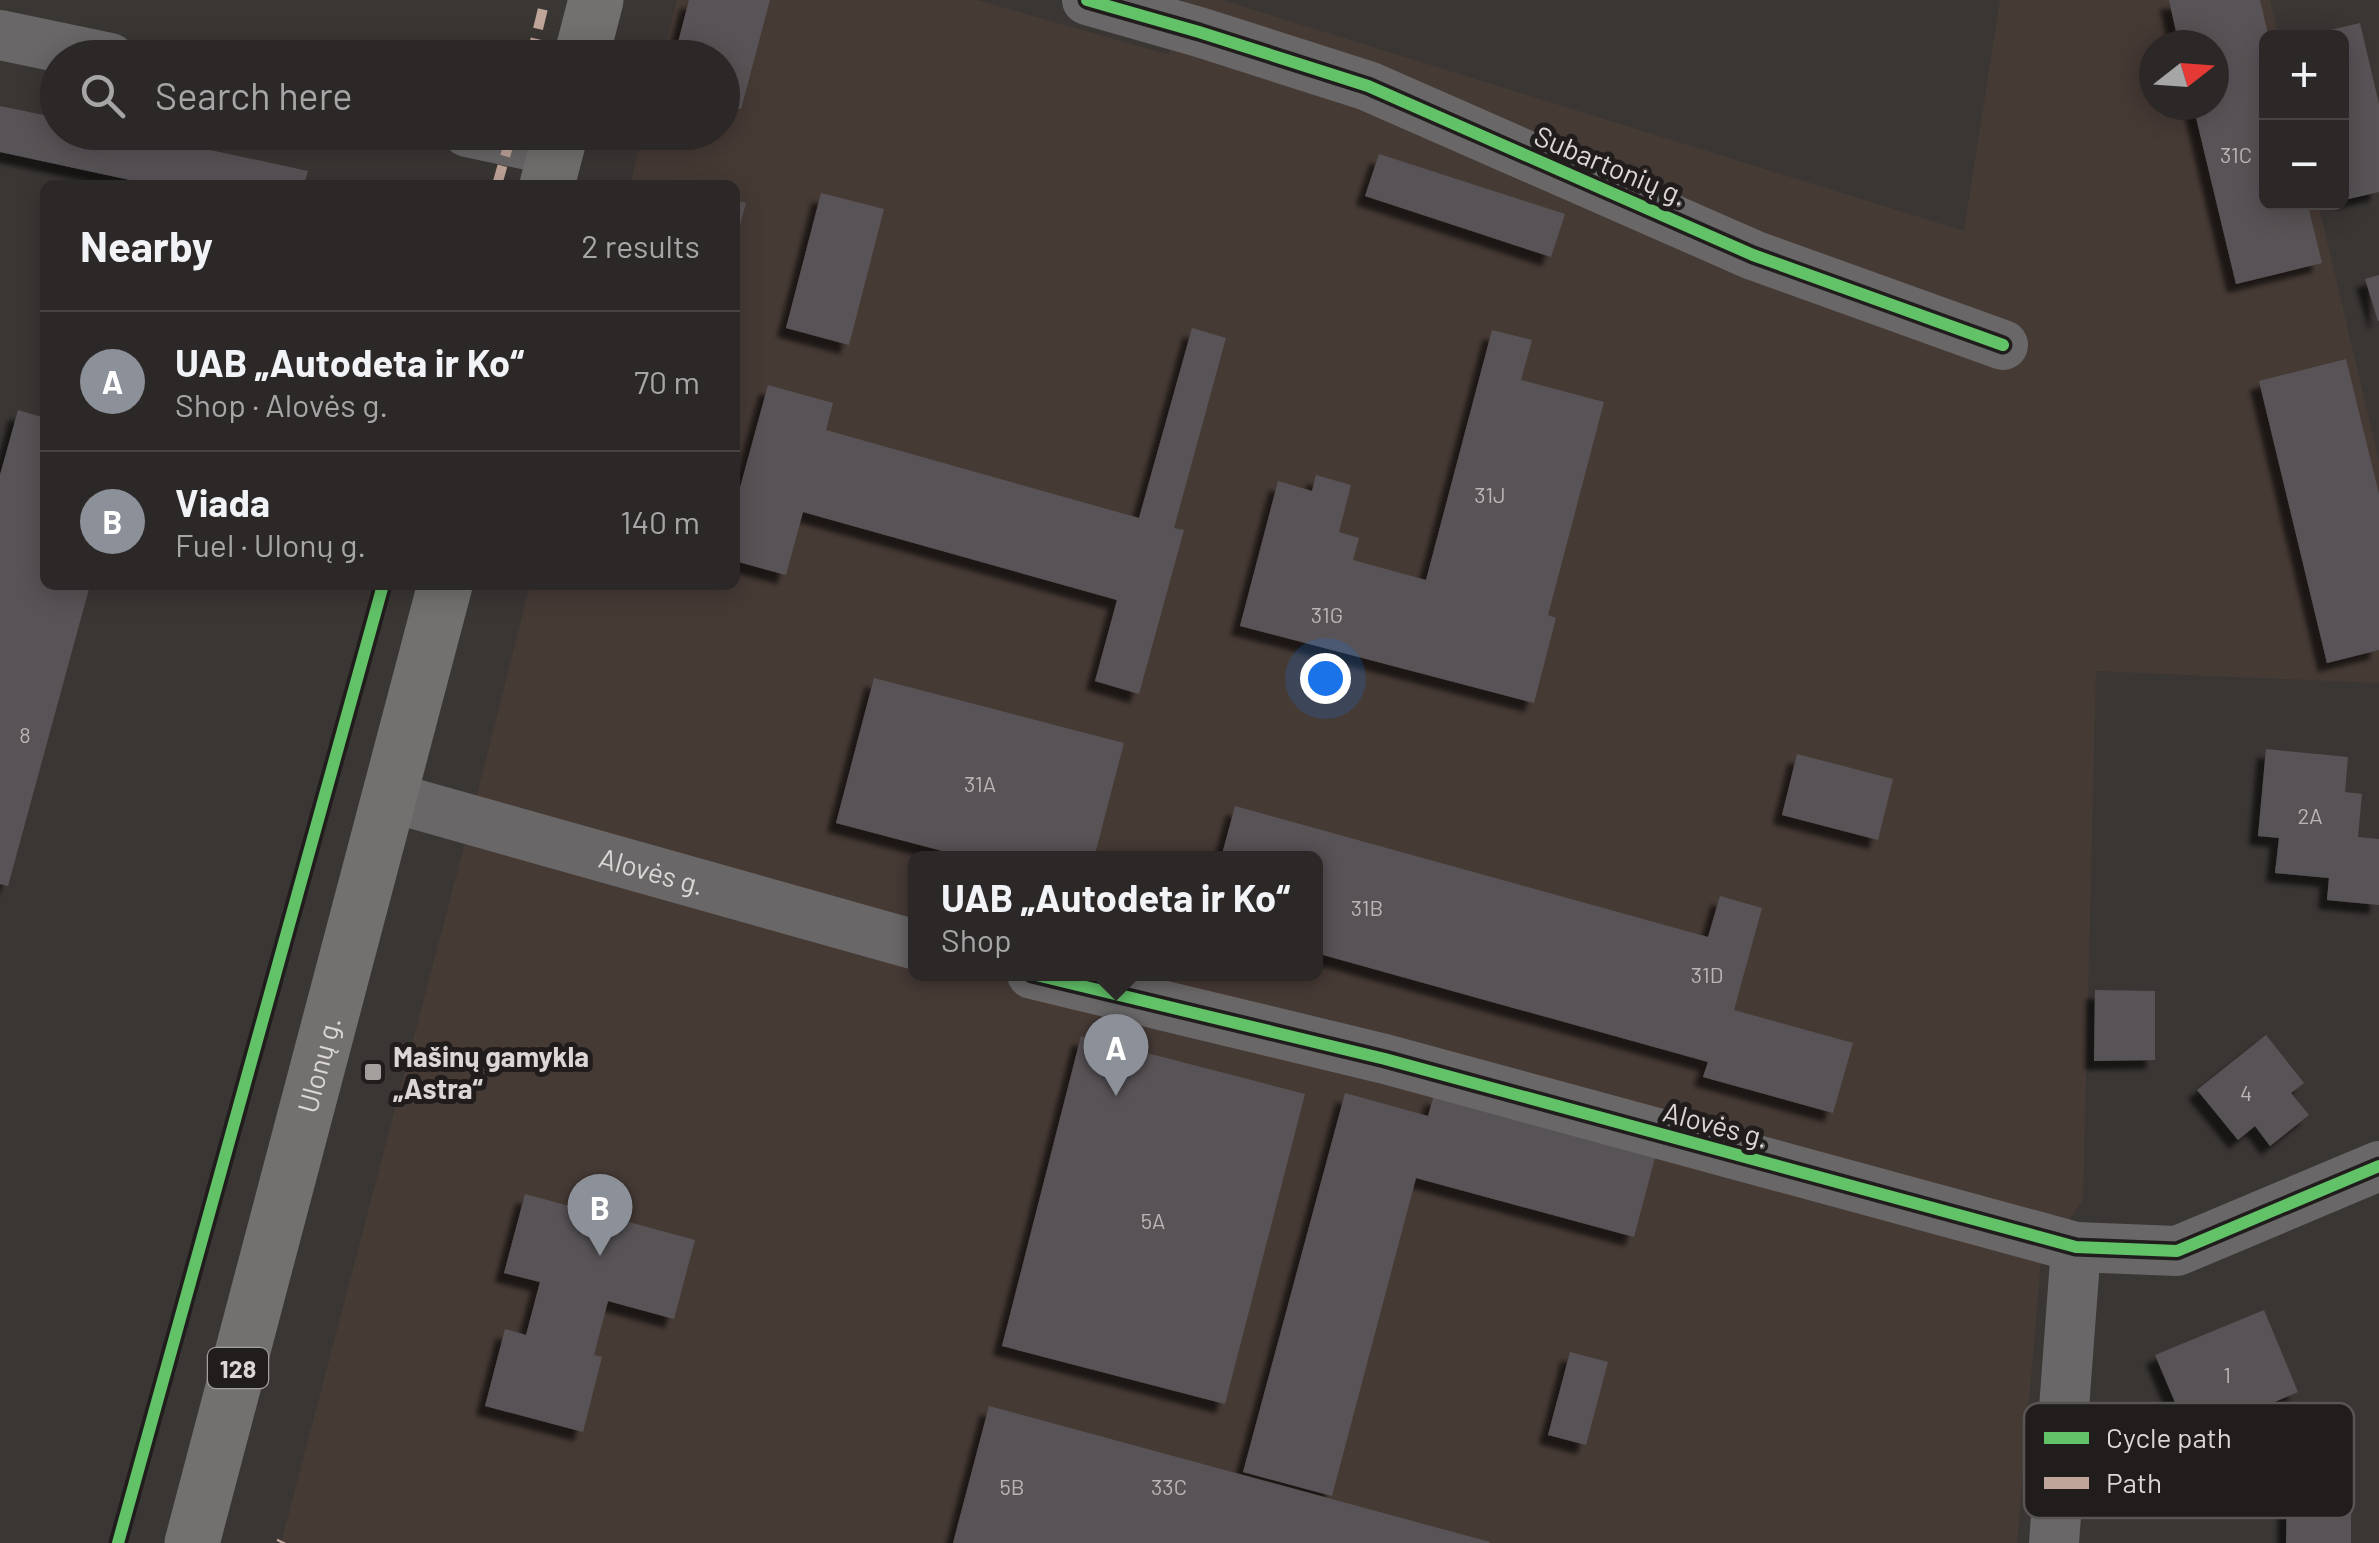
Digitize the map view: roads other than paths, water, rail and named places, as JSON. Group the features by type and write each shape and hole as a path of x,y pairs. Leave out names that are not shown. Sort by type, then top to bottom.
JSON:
{"main road":[{"path":"586,40 596,0"},
{"name":"Ulonų g.","path":"192,1543 444,590"}],"street":[{"name":"Subartonių g.","path":"1088,0 1202,16 1753,255 2003,345"},
{"path":"0,34 40,43"},
{"name":"Alovės g.","path":"390,797 908,942"},
{"name":"Alovės g.","path":"1061,981 1385,1059 2076,1248 2177,1251 2379,1166"},
{"path":"2064,1403 2076,1248"},
{"path":"2054,1543 2056,1518"}],"place":[{"name":"Mašinų gamykla „Astra“","path":"373,1072"},
{"name":"UAB „Autodeta ir Ko“","path":"1116,1096"},
{"name":"Viada","path":"600,1256"}]}
